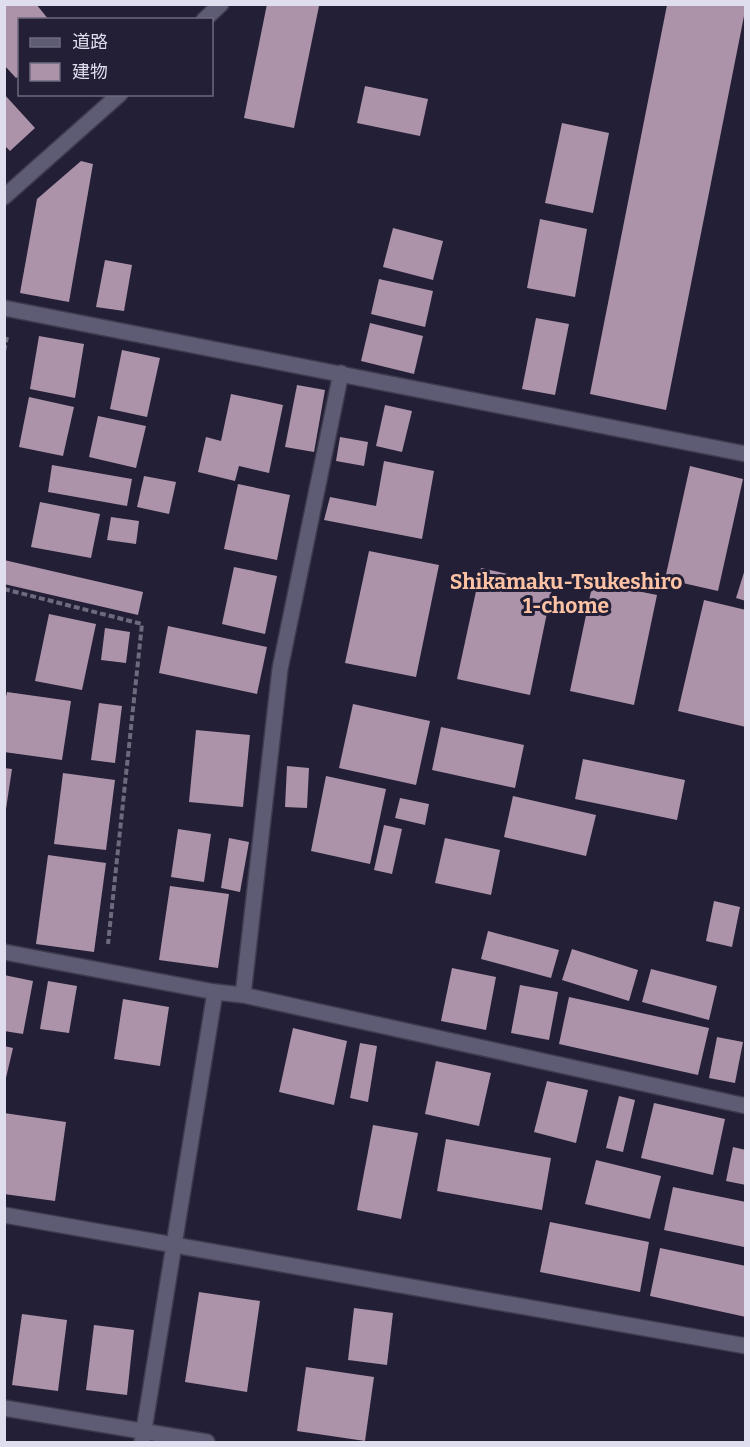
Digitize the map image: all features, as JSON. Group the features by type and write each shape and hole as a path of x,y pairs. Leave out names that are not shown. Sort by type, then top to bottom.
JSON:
{"street":[{"path":"206,18 220,4"},
{"path":"4,197 118,96"},
{"path":"4,308 746,454"},
{"path":"243,995 280,669 341,373"},
{"path":"4,952 215,992 243,995 746,1106"},
{"path":"143,1437 215,992"},
{"path":"4,1215 746,1346"},
{"path":"4,1408 143,1437 207,1443"}],"path":[{"path":"4,589 142,624 105,971"}],"building":[{"path":"4,4 36,4 47,18 18,18 18,76 16,78 4,65"},
{"path":"267,4 319,6 294,128 244,118"},
{"path":"667,5 746,6 666,410 590,394"},
{"path":"365,86 428,99 420,136 357,123"},
{"path":"4,94 35,128 10,151 4,145"},
{"path":"562,123 609,133 593,213 545,203"},
{"path":"81,161 93,164 69,302 20,293 37,199"},
{"path":"540,219 587,229 575,297 527,288"},
{"path":"393,228 443,241 433,280 383,267"},
{"path":"105,260 132,265 124,311 96,307"},
{"path":"379,279 433,291 425,327 371,314"},
{"path":"536,318 569,324 555,395 522,389"},
{"path":"370,323 423,336 414,374 361,361"},
{"path":"39,336 84,344 75,398 30,389"},
{"path":"122,350 160,358 147,417 110,409"},
{"path":"297,385 325,390 314,452 285,447"},
{"path":"231,394 283,405 269,473 239,466 235,481 198,472 206,437 221,441"},
{"path":"29,397 74,407 63,456 19,447"},
{"path":"385,405 412,411 402,452 376,446"},
{"path":"98,416 146,426 136,468 89,457"},
{"path":"340,437 368,442 364,466 336,461"},
{"path":"384,461 434,471 422,539 324,520 330,497 376,506"},
{"path":"52,465 132,479 127,506 48,492"},
{"path":"690,466 743,479 718,591 665,579"},
{"path":"144,476 176,482 169,514 137,507"},
{"path":"238,484 290,495 277,560 224,549"},
{"path":"40,502 100,514 91,558 31,547"},
{"path":"111,517 139,521 136,544 107,540"},
{"path":"369,551 439,565 416,677 345,663"},
{"path":"4,560 143,592 138,615 4,584"},
{"path":"746,566 746,601 736,598"},
{"path":"234,567 277,576 265,634 222,624"},
{"path":"481,568 553,584 530,695 457,679"},
{"path":"593,582 657,595 634,705 570,691"},
{"path":"704,600 746,610 746,727 678,711"},
{"path":"49,614 96,624 82,690 35,681"},
{"path":"168,626 267,647 257,694 159,673"},
{"path":"105,628 130,632 126,663 101,660"},
{"path":"7,692 71,701 62,760 4,752 4,706"},
{"path":"99,703 122,706 115,763 91,760"},
{"path":"353,704 430,721 416,785 339,768"},
{"path":"441,727 524,745 515,788 432,770"},
{"path":"196,730 250,735 243,807 189,802"},
{"path":"583,759 685,780 677,820 575,799"},
{"path":"287,766 309,768 307,808 285,807"},
{"path":"4,768 12,769 6,809 4,809"},
{"path":"63,773 115,780 106,850 54,844"},
{"path":"326,776 386,789 370,864 311,851"},
{"path":"513,796 596,815 586,856 504,837"},
{"path":"400,798 429,804 425,825 395,818"},
{"path":"384,825 402,829 392,874 374,870"},
{"path":"178,829 211,834 204,882 171,877"},
{"path":"229,838 249,842 240,892 221,888"},
{"path":"445,838 500,850 491,895 435,883"},
{"path":"48,855 106,863 94,952 36,944"},
{"path":"170,886 229,894 218,968 159,960"},
{"path":"714,901 740,907 732,947 706,941"},
{"path":"488,931 559,950 551,978 481,959"},
{"path":"572,949 638,970 629,1001 562,980"},
{"path":"452,968 496,977 486,1030 441,1021"},
{"path":"651,969 717,986 709,1020 642,1002"},
{"path":"4,975 33,981 23,1034 4,1031"},
{"path":"48,981 77,986 69,1033 40,1029"},
{"path":"520,985 558,992 549,1040 511,1033"},
{"path":"569,997 709,1028 698,1075 559,1044"},
{"path":"123,999 169,1007 160,1066 114,1059"},
{"path":"293,1028 347,1041 334,1105 279,1092"},
{"path":"717,1037 743,1042 735,1083 709,1078"},
{"path":"360,1043 377,1046 368,1102 350,1098"},
{"path":"4,1046 13,1048 5,1082 4,1082"},
{"path":"436,1061 491,1073 479,1126 425,1114"},
{"path":"547,1081 588,1090 576,1143 534,1132"},
{"path":"619,1096 635,1100 623,1152 606,1148"},
{"path":"654,1103 725,1119 713,1175 641,1158"},
{"path":"4,1113 66,1122 55,1201 4,1194"},
{"path":"373,1125 418,1133 401,1219 357,1210"},
{"path":"446,1139 551,1158 542,1210 437,1191"},
{"path":"733,1147 746,1150 746,1185 726,1181"},
{"path":"596,1160 661,1176 650,1219 585,1204"},
{"path":"673,1187 746,1202 744,1247 664,1230"},
{"path":"550,1222 649,1242 640,1292 540,1272"},
{"path":"660,1248 746,1266 746,1317 650,1296"},
{"path":"199,1292 260,1301 247,1392 185,1382"},
{"path":"354,1308 393,1313 387,1365 348,1360"},
{"path":"22,1314 67,1320 58,1391 12,1385"},
{"path":"94,1325 134,1330 127,1395 86,1390"},
{"path":"306,1367 374,1377 365,1441 297,1431"}],"district":[{"name":"Shikamaku-Tsukeshiro 1-chome","path":"566,594"}]}
